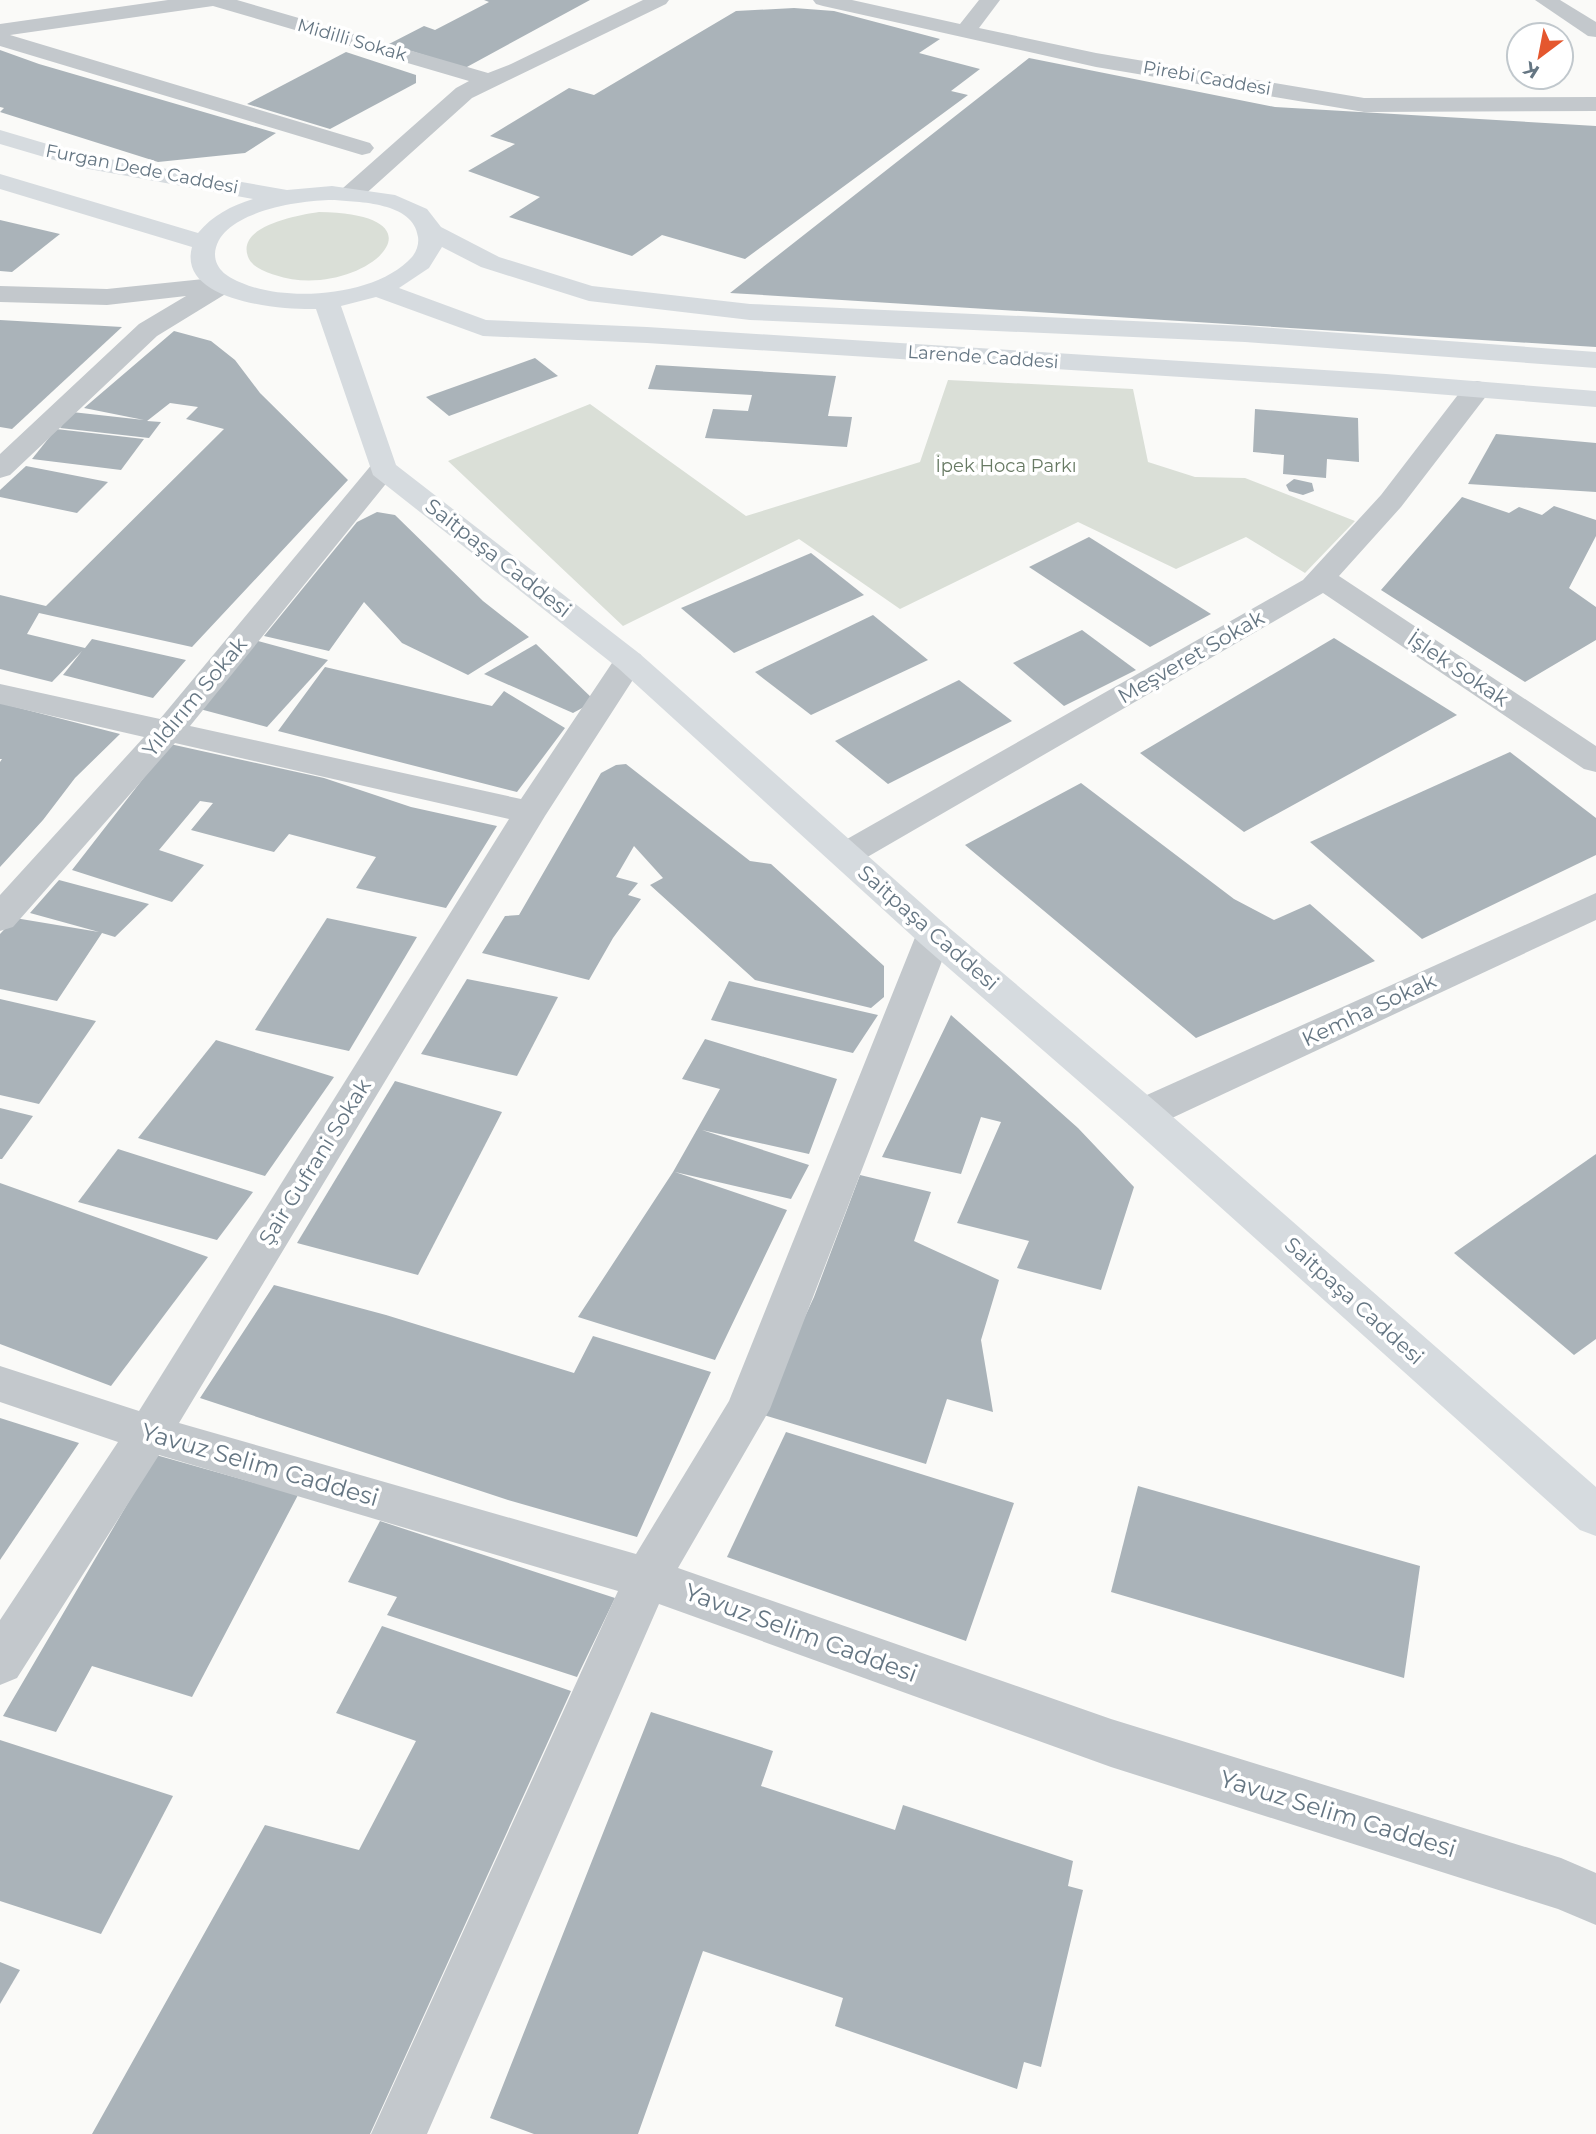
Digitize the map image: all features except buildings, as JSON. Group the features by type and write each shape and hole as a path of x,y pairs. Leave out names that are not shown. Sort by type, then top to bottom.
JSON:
{"main road":[{"name":"Furgan Dede Caddesi","path":"0,136 78,160 286,197"},
{"path":"0,181 204,243"},
{"name":"Larende Caddesi","path":"286,197 352,193 381,198 405,206 422,218 431,232 490,262 589,293 750,312 1245,334 1596,360"},
{"path":"286,197 255,206 229,218 214,230 204,243 202,258 208,272 223,285 268,299 327,300 377,289 403,277 421,262 430,247 431,232"},
{"name":"Larende Caddesi","path":"377,289 483,328 647,335 1596,399"},
{"path":"327,300 383,469"},
{"name":"Saitpaşa Caddesi","path":"383,469 629,661 934,935 1143,1114 1596,1516"}],"street":[{"path":"0,30 214,0"},
{"name":"Midilli Sokak","path":"214,0 489,80"},
{"path":"352,193 464,93 659,0"},
{"name":"Pirebi Caddesi","path":"823,0 1096,60 1364,105 1580,106 1596,103"},
{"path":"965,32 990,0"},
{"path":"1545,0 1596,31"},
{"path":"0,38 362,148"},
{"path":"0,294 107,297 223,285"},
{"path":"0,469 148,330 223,285"},
{"name":"Meşveret Sokak","path":"845,855 1314,586 1391,502 1477,389"},
{"name":"Yıldırım Sokak","path":"0,918 166,733 383,469"},
{"name":"İşlek Sokak","path":"1321,578 1596,761"},
{"name":"Şair Gufrani Sokak","path":"0,1662 149,1433 530,812 629,661"},
{"path":"0,694 530,812"},
{"name":"Kemha Sokak","path":"1143,1114 1596,905"},
{"path":"399,2134 647,1578 748,1409 934,935"},
{"name":"Yavuz Selim Caddesi","path":"0,1384 149,1433 647,1578 1111,1743 1561,1884 1596,1899"}],"green space":[{"path":"319,212 361,216 383,227 389,240 381,255 362,268 336,277 306,280 275,275 251,262 247,248 250,238 259,230 284,219"},
{"name":"İpek Hoca Parkı","path":"948,380 1133,389 1148,462 1195,477 1245,478 1355,521 1305,573 1246,537 1176,569 1078,522 900,609 799,539 623,626 448,461 590,404 746,516 920,462"}]}
